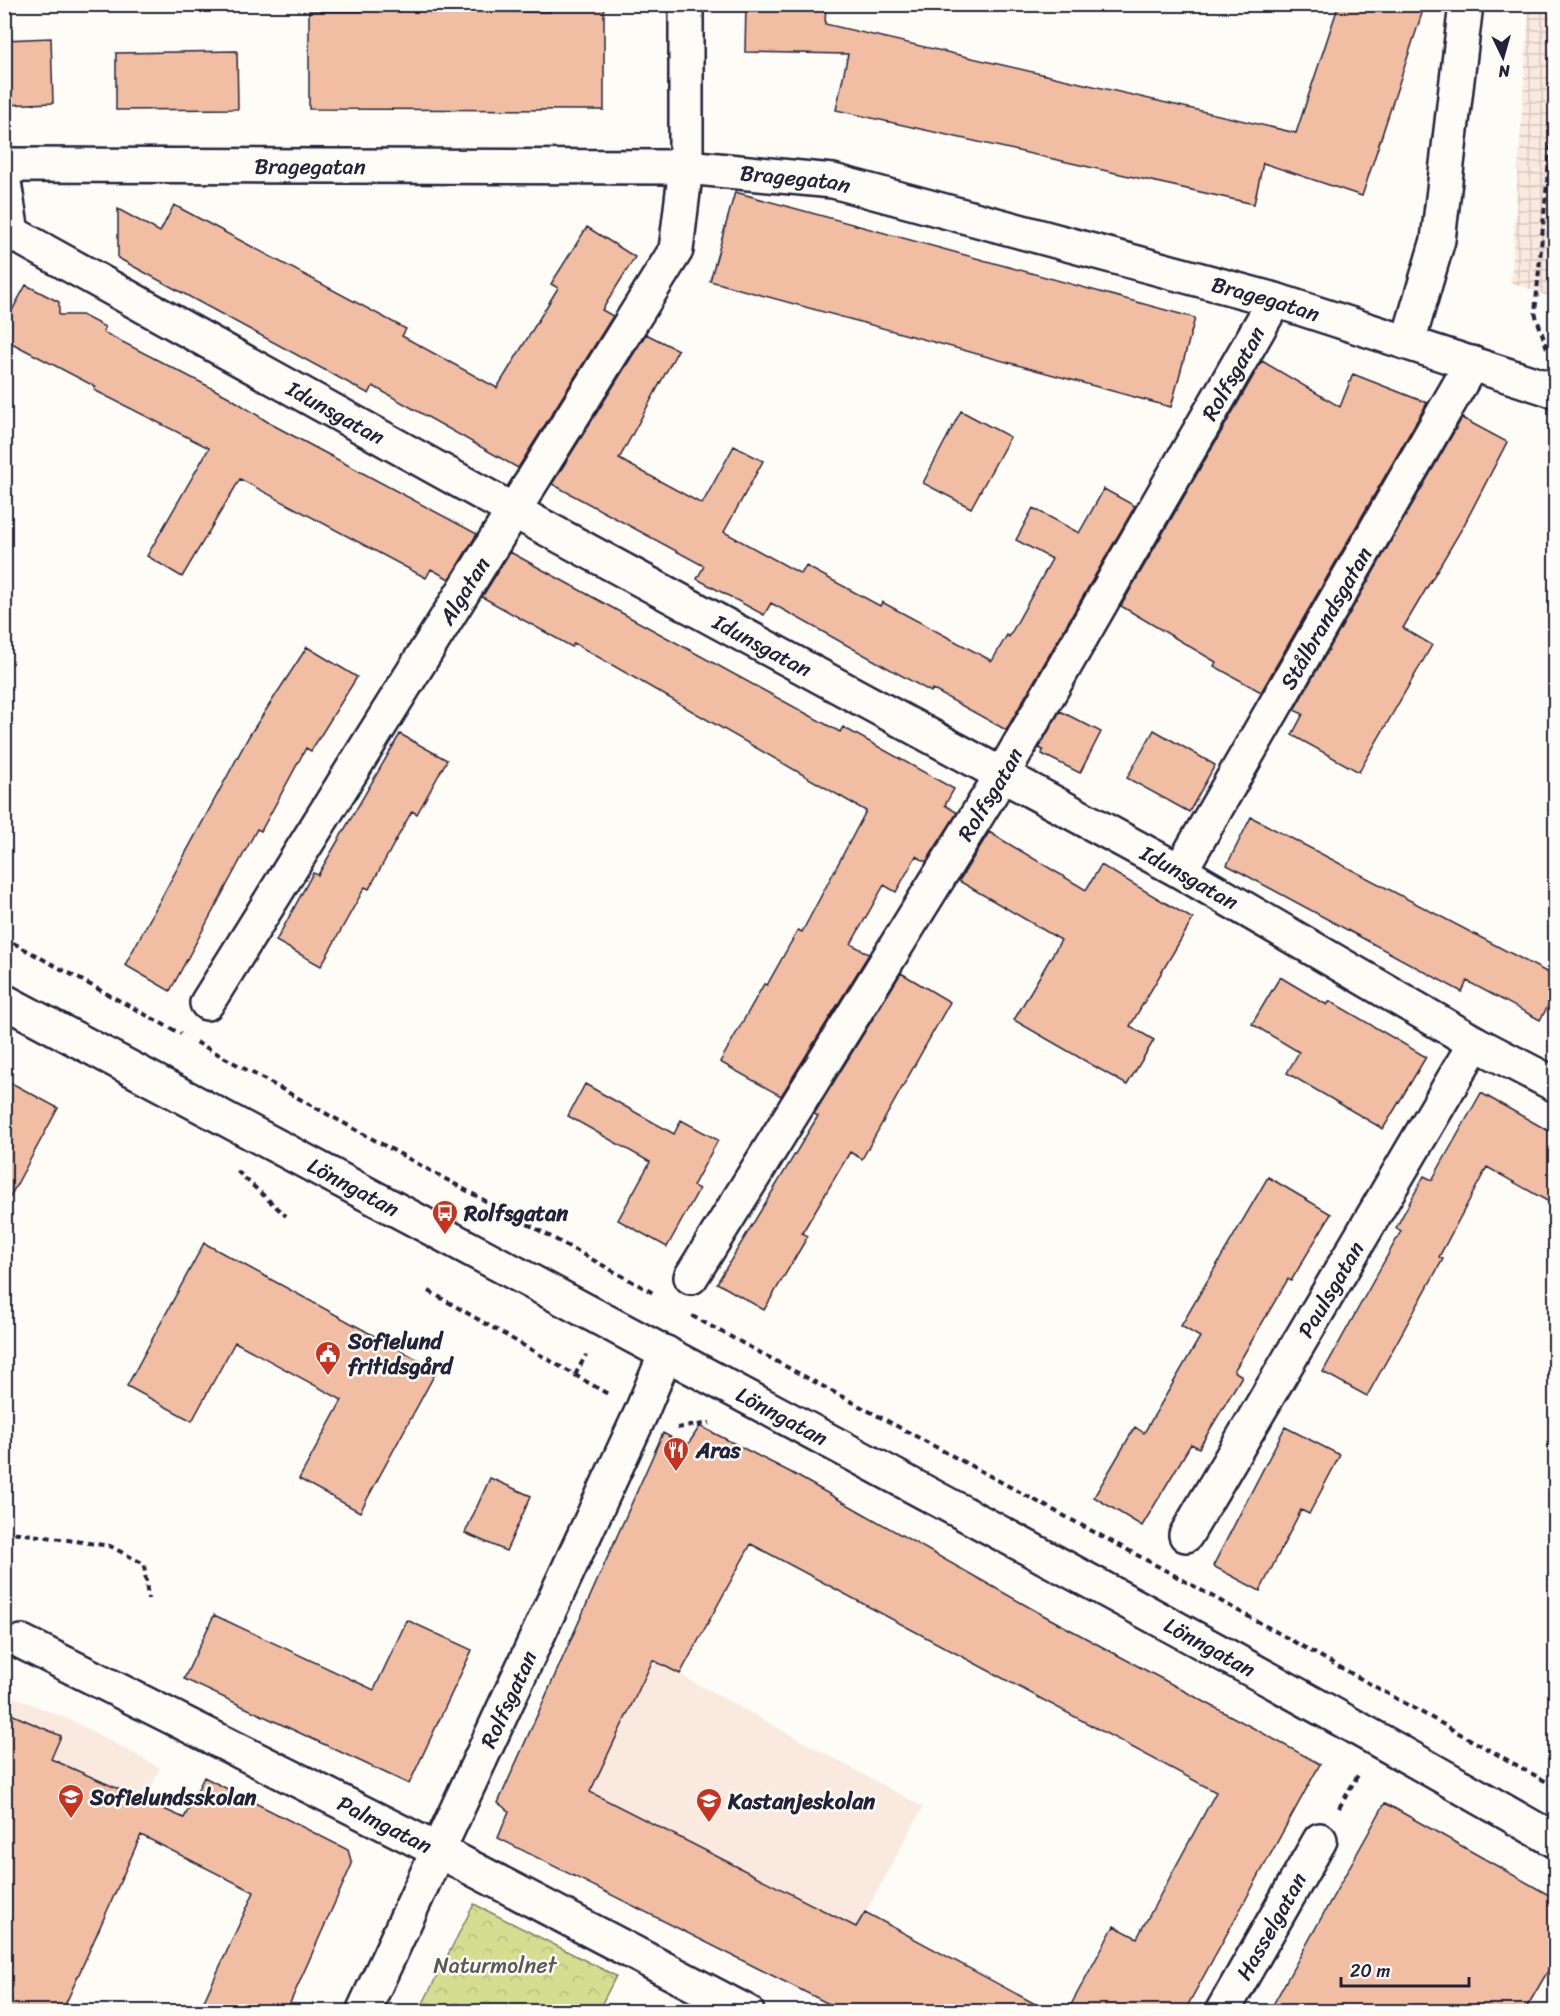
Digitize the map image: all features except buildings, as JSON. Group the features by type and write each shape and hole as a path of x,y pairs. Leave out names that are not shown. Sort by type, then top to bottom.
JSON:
{"street":[{"name":"Algatan","path":"207,1003 676,250 686,167 686,4"},
{"path":"1408,342 1438,240 1466,4"},
{"name":"Bragegatan","path":"4,165 686,167 833,181 1275,300 1556,391"},
{"name":"Idunsgatan","path":"4,182 8,239 1180,871 1475,1043 1556,1085"},
{"name":"Rolfsgatan","path":"691,1277 1002,775 1275,300"},
{"name":"Stålbrandsgatan","path":"1180,871 1472,363"},
{"name":"Lönngatan","path":"4,1001 1145,1610 1379,1739 1556,1841"},
{"name":"Paulsgatan","path":"1186,1535 1475,1043"},
{"name":"Rolfsgatan","path":"363,2012 641,1413 666,1353"},
{"name":"Palmgatan","path":"22,1642 437,1850 747,2012"},
{"name":"Hasselgatan","path":"1222,2012 1320,1840"}],"path":[{"path":"1549,354 1535,313 1556,84"},
{"path":"4,938 183,1035"},
{"path":"193,1041 649,1290"},
{"path":"429,1291 641,1413 679,1429 719,1422"},
{"path":"705,1324 1184,1581 1556,1787"},
{"path":"4,1531 110,1546 144,1564 148,1599"},
{"path":"1350,1766 1360,1771"}],"shaded area":[{"path":"1529,5 1555,5 1555,299 1511,282"},
{"name":"Kastanjeskolan","path":"567,1648 644,1682 653,1660 923,1807 819,1997 498,1838 509,1811 498,1803"},
{"name":"Sofielundsskolan","path":"4,1693 75,1722 160,1768 113,1872 5,2011"}],"green space":[{"name":"Naturmolnet","path":"474,1904 616,1976 598,2011 419,2011"}],"place":[{"name":"Rolfsgatan","path":"445,1236"},
{"name":"Sofielund fritidsgård","path":"328,1377"},
{"name":"Aras","path":"676,1473"},
{"name":"Sofielundsskolan","path":"71,1820"},
{"name":"Kastanjeskolan","path":"709,1824"}]}
